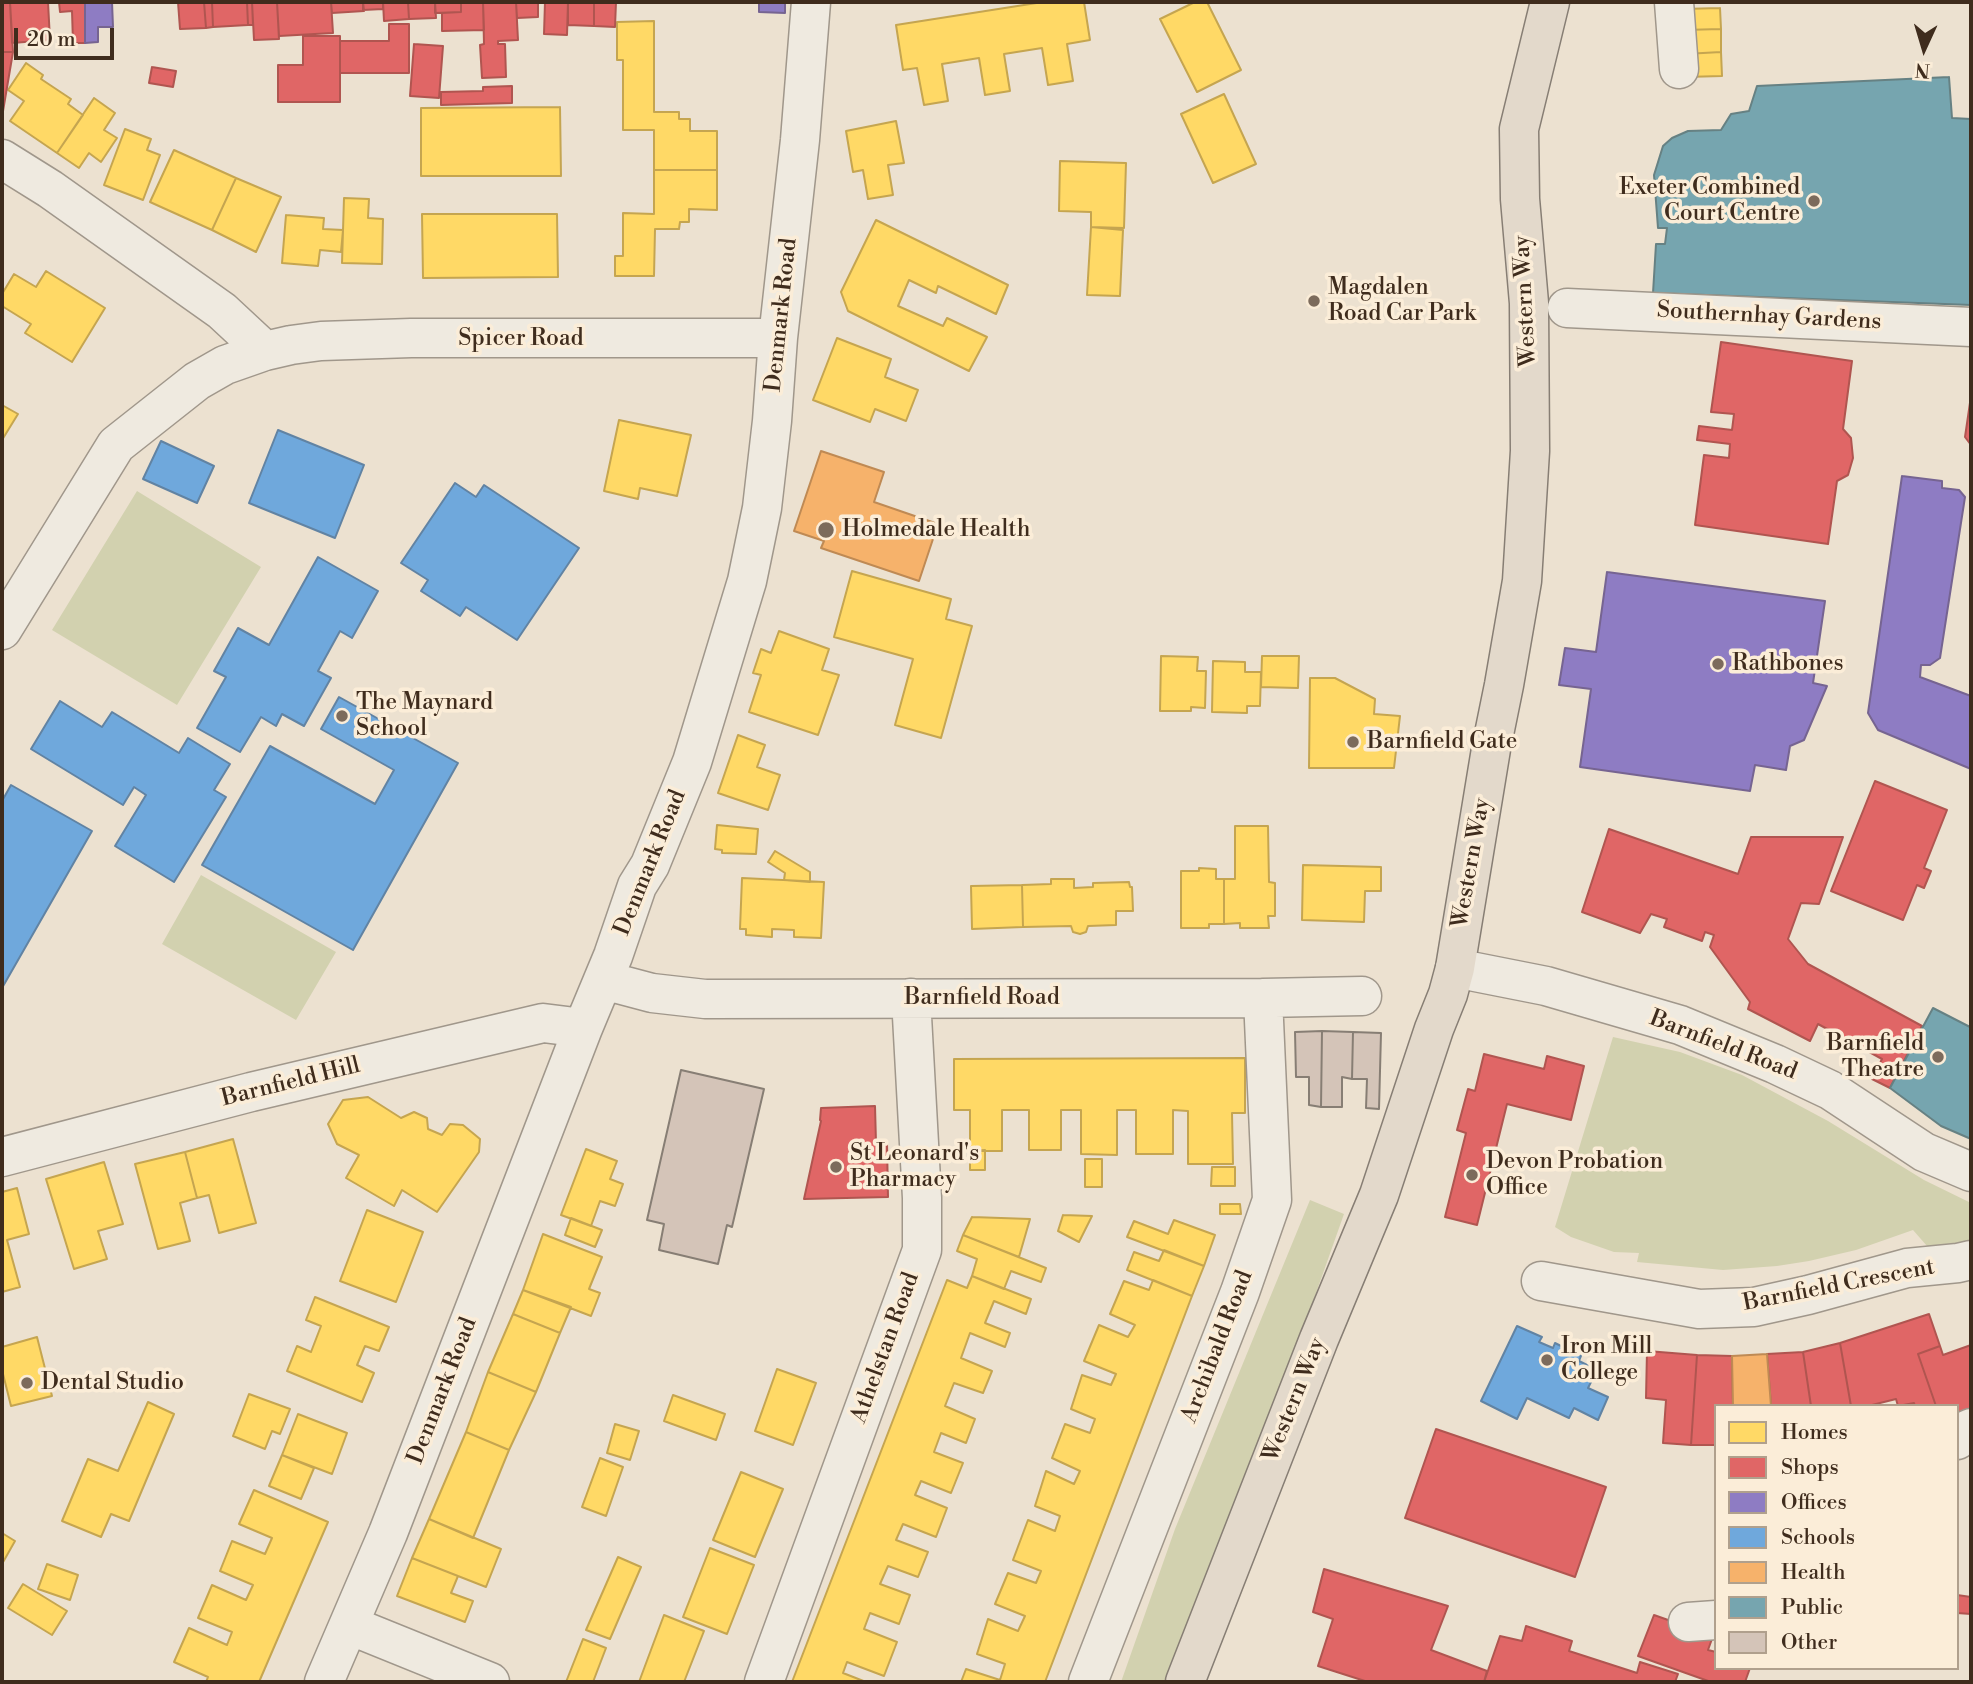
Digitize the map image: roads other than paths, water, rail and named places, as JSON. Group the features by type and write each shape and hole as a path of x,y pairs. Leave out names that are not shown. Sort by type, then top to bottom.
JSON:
{"main road":[{"name":"Western Way","path":"1185,1682 1319,1339 1379,1195 1455,968 1522,581 1530,451 1530,344 1520,199 1519,129 1550,2"}],"street":[{"name":"Denmark Road","path":"324,1682 388,1533 637,886 650,865 692,762 747,581 762,508 772,421 811,2"},
{"path":"1674,2 1679,69"},
{"path":"2,159 50,189 222,310 265,351"},
{"name":"Southernhay Gardens","path":"1567,308 1971,327"},
{"name":"Spicer Road","path":"2,630 116,445 197,381 225,365 265,351 321,341 411,338 778,338"},
{"name":"Barnfield Road","path":"1455,968 1546,986 1680,1026 1776,1064 1830,1090 1924,1152 1971,1172"},
{"name":"Barnfield Road","path":"603,980 652,993 705,999 1263,999 1362,996"},
{"name":"Athelstan Road","path":"764,1682 922,1250 922,1198 911,998"},
{"name":"Archibald Road","path":"1088,1682 1240,1292 1272,1200 1263,999"},
{"name":"Barnfield Hill","path":"2,1157 251,1092 543,1023 583,1028"},
{"name":"Barnfield Crescent","path":"1541,1281 1699,1308 1754,1307 1907,1268 1971,1260"},
{"path":"349,1625 490,1682"}],"place":[{"name":"Exeter Combined Court Centre","path":"1814,201"},
{"name":"Magdalen Road Car Park","path":"1314,301"},
{"name":"Holmedale Health","path":"826,530"},
{"name":"Rathbones","path":"1718,664"},
{"name":"The Maynard School","path":"342,716"},
{"name":"Barnfield Gate","path":"1353,742"},
{"name":"Barnfield Theatre","path":"1938,1057"},
{"name":"St Leonard's Pharmacy","path":"836,1167"},
{"name":"Devon Probation Office","path":"1472,1175"},
{"name":"Iron Mill College","path":"1547,1360"},
{"name":"Dental Studio","path":"27,1383"}]}
